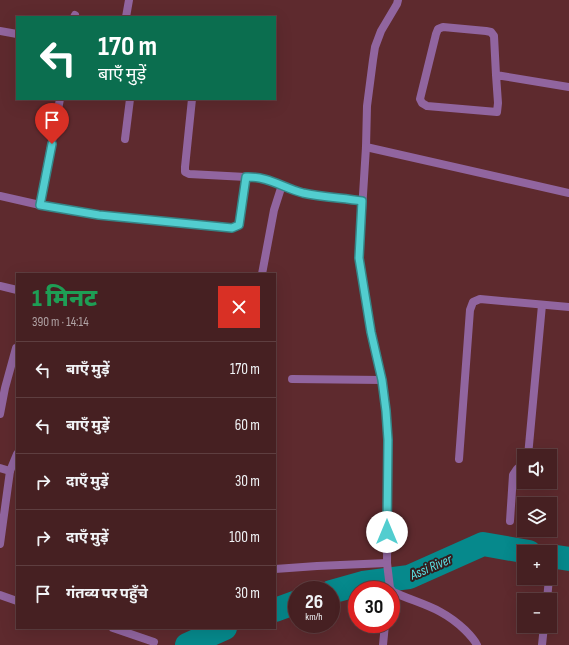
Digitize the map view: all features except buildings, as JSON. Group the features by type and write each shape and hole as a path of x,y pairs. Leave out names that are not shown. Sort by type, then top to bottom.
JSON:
{"street":[{"path":"126,16 129,0"},
{"path":"389,581 387,566 388,440 382,380 371,332 359,258 368,106 375,47 381,31 395,9 398,0"},
{"path":"443,27 491,32 494,36 496,75 498,104 497,112 427,106 422,104 420,99 436,34 438,29 443,27"},
{"path":"0,31 16,34"},
{"path":"496,75 569,87"},
{"path":"40,205 60,100"},
{"path":"125,139 130,100"},
{"path":"192,100 185,167 186,172 189,174 246,177 255,176 268,179 304,193 362,201"},
{"path":"366,147 569,193"},
{"path":"0,196 40,205 99,215 232,228 239,225 246,177"},
{"path":"262,273 274,210 282,185"},
{"path":"0,286 16,290"},
{"path":"459,459 470,310 473,302 480,299 569,307"},
{"path":"529,449 542,304"},
{"path":"0,414 3,387 16,348"},
{"path":"292,379 382,380"},
{"path":"0,544 10,471 16,459"},
{"path":"0,468 10,471"},
{"path":"510,520 513,475 517,468"},
{"path":"276,569 318,566 387,566"},
{"path":"0,595 16,601"},
{"path":"400,595 436,608 447,615 474,639 477,645"},
{"path":"128,630 154,642"},
{"path":"383,645 384,633"},
{"path":"542,645 543,633"}],"waterway":[{"name":"Assi River","path":"340,589 363,583 409,577 483,544 517,550"},
{"name":"Assi River","path":"557,557 569,559"},
{"name":"Assi River","path":"276,610 288,605"},
{"name":"Assi River","path":"187,645 223,629"}],"route":[{"path":"52,144 40,205 99,215 232,228 239,225 246,177 255,176 268,179 304,193 362,201 359,258 371,332 382,380 386,411 388,440 387,532"}]}
